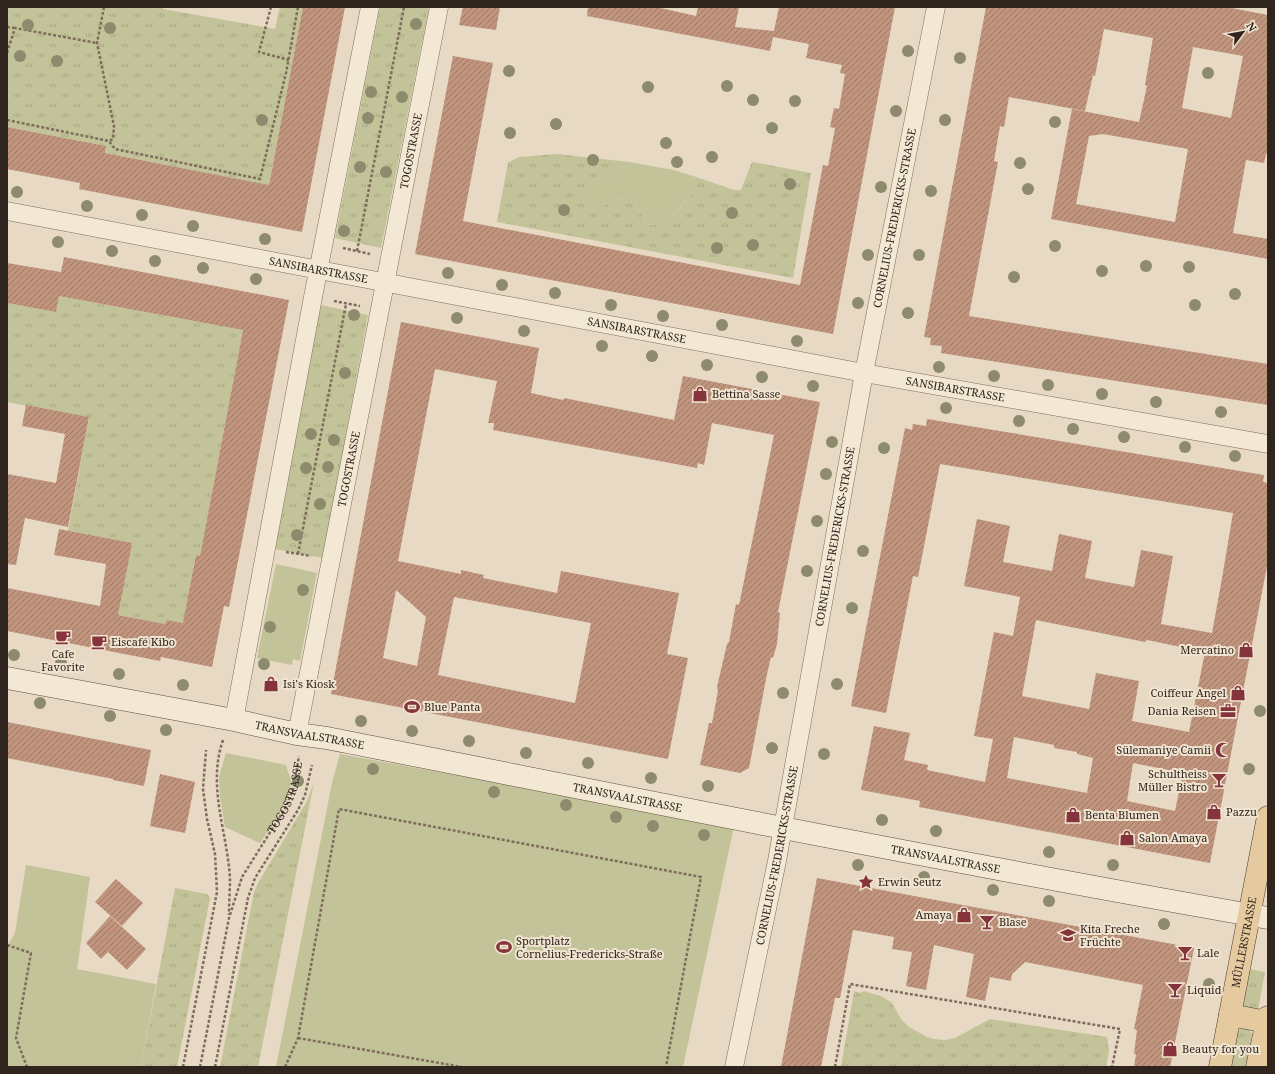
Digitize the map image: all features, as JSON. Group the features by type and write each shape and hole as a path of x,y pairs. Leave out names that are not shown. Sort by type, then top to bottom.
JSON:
{"main road":[{"name":"MÜLLERSTRASSE","path":"1220,1067 1230,1015 1258,916 1268,817"},
{"path":"1230,1015 1267,1019 1257,1067"}],"street":[{"path":"234,720 318,270 370,7"},
{"name":"TOGOSTRASSE","path":"297,734 439,7"},
{"name":"CORNELIUS-FREDERICKS-STRASSE","path":"734,1067 783,827 864,373 936,7"},
{"name":"SANSIBARSTRASSE","path":"7,211 864,373 1268,444"},
{"name":"TRANSVAALSTRASSE","path":"7,678 234,720 297,734 327,738 783,827 1258,916"}],"path":[{"path":"104,7 97,43 114,126 113,139 109,141"},
{"path":"271,7 259,52 288,60"},
{"path":"7,120 109,141 115,150 260,179 288,60 298,7"},
{"path":"357,251 404,7"},
{"path":"7,27 97,43"},
{"path":"7,53 15,28"},
{"path":"342,248 375,254"},
{"path":"332,301 364,307"},
{"path":"298,554 346,304"},
{"path":"266,549 331,559"},
{"name":"TOGOSTRASSE","path":"229,918 230,877 217,798 216,780 222,741 234,720"},
{"name":"TOGOSTRASSE","path":"200,1067 229,918 242,877 286,807 294,787 300,754 297,734"},
{"path":"183,1067 217,892 216,854 207,819 203,789 206,750"},
{"name":"TOGOSTRASSE","path":"216,1067 248,898 255,878 298,810 305,795 312,765"},
{"path":"285,1067 298,1038 339,809 701,877 666,1067"},
{"path":"7,945 31,953 16,1038 26,1067"},
{"path":"835,1067 850,984 1120,1029 1112,1067"},
{"path":"298,1038 462,1067"}],"green space":[{"path":"7,7 164,7 163,9 275,29 280,7 303,7 269,185 105,153 106,146 7,127"},
{"path":"380,7 429,7 381,248 335,238"},
{"path":"557,154 629,162 597,186 601,208 615,199 632,197 647,225 662,224 681,206 693,191 693,176 734,190 741,190 752,162 811,173 793,278 497,222 508,163 519,157"},
{"path":"629,162 674,170 693,176 694,186 690,195 662,224 647,225 632,197 615,199 601,208 588,198 597,186"},
{"path":"59,296 243,330 200,556 196,555 193,568 198,569 187,624 167,620 165,624 118,615 131,543 68,531 89,418 7,402 7,303 56,312"},
{"path":"321,305 368,315 323,558 275,549"},
{"path":"276,564 317,573 300,661 293,659 292,665 257,658"},
{"path":"226,753 286,765 291,781 288,797 260,843 225,827 220,797 219,777"},
{"name":"Sportplatz Cornelius-Fredericks-Straße","path":"340,754 734,826 683,1067 276,1067 332,783"},
{"path":"314,782 258,1067 220,1067 254,892 307,801"},
{"path":"26,865 90,877 77,969 156,984 141,1067 7,1067 7,947 15,933"},
{"path":"175,888 207,894 210,898 177,1067 141,1067"},
{"path":"1249,969 1265,972 1258,1010 1242,1006"},
{"path":"854,991 860,993 864,991 883,997 892,1003 901,1019 909,1027 927,1037 934,1039 945,1040 955,1038 990,1019 1107,1037 1109,1051 1106,1067 841,1067"},
{"path":"1243,1027 1248,1028 1252,1034 1246,1067 1230,1067 1236,1033"}],"building":[{"path":"303,7 345,7 302,232 79,189 80,183 7,169 7,127 106,146 105,153 269,185"},
{"path":"463,7 500,7 496,30 459,25"},
{"path":"588,7 656,7 696,16 698,7 739,7 735,27 774,31 779,7 895,7 833,334 415,254 453,56 493,63 463,221 800,285 823,165 828,166 835,128 830,127 834,108 839,109 845,74 840,73 842,65 806,58 809,44 773,37 770,51 587,16"},
{"path":"986,7 1226,7 1268,15 1268,154 1266,154 1264,163 1246,160 1233,233 1268,239 1268,259 1051,219 1072,109 1139,122 1147,86 1145,85 1153,38 1104,29 1095,76 1093,75 1085,111 1009,97 1004,127 1000,126 994,161 998,162 969,316 1268,364 1268,405 941,353 942,346 930,345 931,338 924,337","holes":["1193,47 1243,56 1231,118 1182,108","1103,134 1188,149 1175,222 1076,204 1089,136"]},
{"path":"64,257 289,300 229,607 224,606 212,667 161,657 160,661 7,631 7,588 100,606 106,564 54,555 59,529 132,543 118,615 165,624 167,620 183,623 196,555 200,556 243,330 59,296 56,312 7,303 7,263 61,272"},
{"path":"401,322 539,348 531,393 563,400 564,398 674,420 683,376 820,402 778,612 780,613 777,644 773,658 771,657 767,674 749,768 740,773 700,765 709,723 712,723 718,691 717,687 727,644 729,642 736,604 739,605 774,435 712,423 704,465 698,463 697,468 493,430 494,423 488,423 497,381 435,369 398,561 461,574 461,570 484,575 483,578 557,593 561,571 679,593 667,654 688,658 668,759 331,694","holes":["396,590 426,617 417,666 383,658","454,597 591,623 575,703 438,675"]},
{"path":"26,405 89,417 68,527 25,518 16,565 7,564 7,474 56,483 65,434 22,426"},
{"path":"927,419 1264,475 1263,482 1268,483 1268,561 1210,863 919,807 920,801 861,790 874,726 910,733 904,760 928,765 927,770 985,782 993,739 974,736 994,632 1013,636 1020,597 964,586 977,519 1010,526 1003,562 1052,571 1059,534 1092,541 1085,578 1134,587 1141,550 1173,556 1161,624 1212,633 1221,584 1233,513 940,464 918,577 913,576 886,713 851,706 905,428 912,430 913,424 926,426","holes":["1036,620 1145,642 1147,640 1205,652 1189,732 1132,721 1139,681 1096,673 1089,709 1022,696","1014,737 1054,745 1054,748 1077,752 1077,754 1093,758 1087,793 1007,778","1133,763 1183,773 1175,811 1127,801"]},
{"path":"7,722 151,750 144,786 7,758"},
{"path":"160,774 195,782 185,833 150,826"},
{"path":"817,878 1194,948 1170,1067 1134,1067 1137,1030 1134,1029 1143,985 1025,962 1012,974 1011,981 990,977 985,1001 966,997 974,954 934,945 926,990 906,986 912,952 892,949 894,937 853,930 840,998 835,998 821,1067 781,1067"},
{"path":"116,879 143,903 122,926 95,902"},
{"path":"110,916 146,949 127,970 108,952 101,959 86,943"}],"place":[{"name":"Bettina Sasse","path":"700,394"},
{"name":"Cafe Favorite","path":"63,637"},
{"name":"Eiscafé Kibo","path":"99,642"},
{"name":"Mercatino","path":"1246,650"},
{"name":"Isi's Kiosk","path":"271,684"},
{"name":"Coiffeur Angel","path":"1238,693"},
{"name":"Blue Panta","path":"412,707"},
{"name":"Dania Reisen","path":"1228,711"},
{"name":"Sülemaniye Camii","path":"1223,750"},
{"name":"Schultheiss Müller Bistro","path":"1219,780"},
{"name":"Pazzu","path":"1214,812"},
{"name":"Benta Blumen","path":"1073,815"},
{"name":"Salon Amaya","path":"1127,838"},
{"name":"Erwin Seutz","path":"866,882"},
{"name":"Amaya","path":"964,915"},
{"name":"Blase","path":"987,922"},
{"name":"Kita Freche Früchte","path":"1068,935"},
{"name":"Sportplatz Cornelius-Fredericks-Straße","path":"504,947"},
{"name":"Lale","path":"1185,953"},
{"name":"Liquid","path":"1175,990"},
{"name":"Beauty for you","path":"1170,1049"}]}
